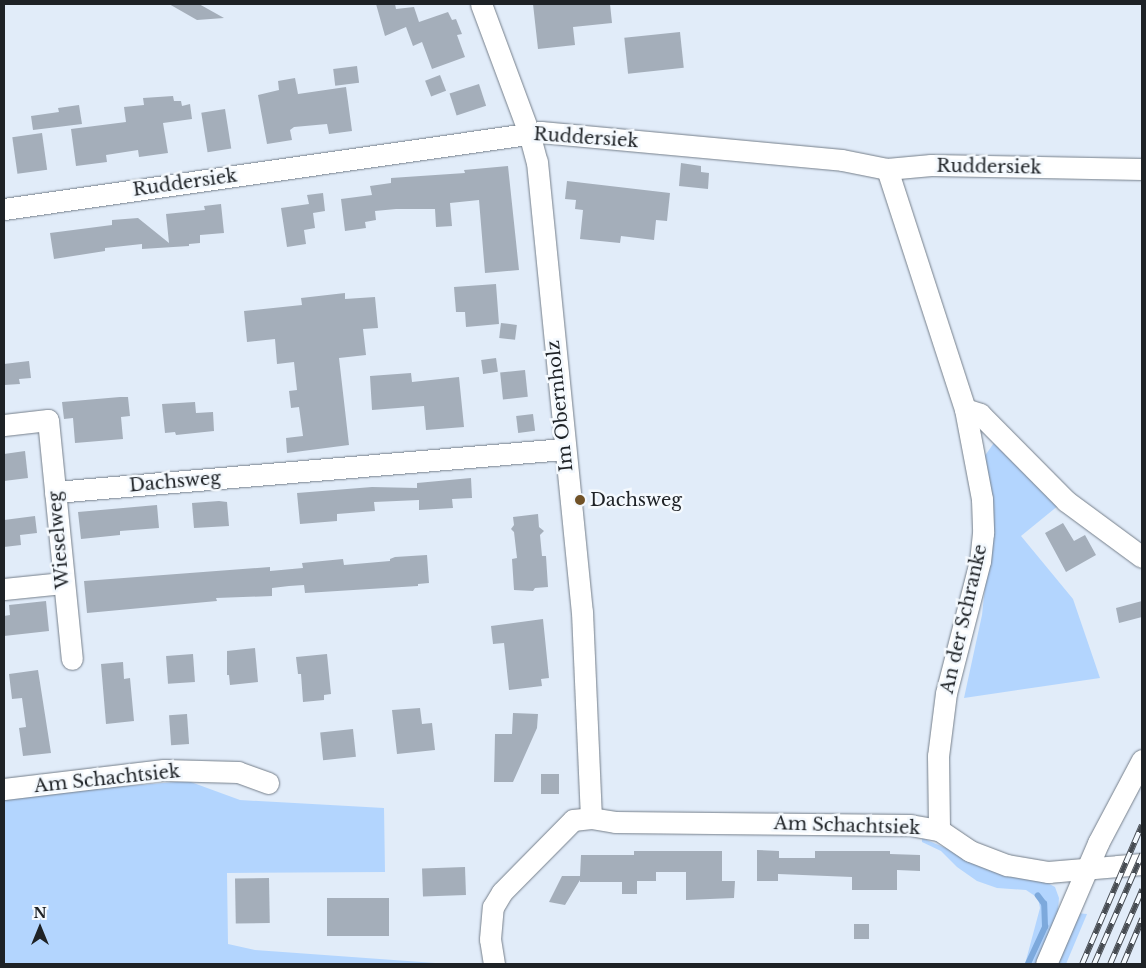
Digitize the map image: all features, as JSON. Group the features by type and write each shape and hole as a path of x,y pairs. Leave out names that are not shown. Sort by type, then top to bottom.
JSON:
{"street":[{"name":"Im Obernholz","path":"481,4 529,133 537,162 564,449 582,612 582,819"},
{"name":"Ruddersiek","path":"4,209 541,132 842,160 887,168 931,165 1142,169"},
{"name":"An der Schranke","path":"887,168 965,409 982,499 983,532 970,605 946,693 938,756 940,830"},
{"path":"965,409 980,414 1066,501 1142,557"},
{"name":"Wieselweg","path":"4,425 48,420 72,659"},
{"name":"Dachsweg","path":"55,492 564,449"},
{"path":"4,589 63,583"},
{"path":"1046,964 1098,843 1142,760"},
{"name":"Am Schachtsiek","path":"4,789 164,770 238,772 268,783"},
{"path":"494,964 490,939 493,907 502,892 582,819"},
{"name":"Am Schachtsiek","path":"582,819 615,822 910,825 940,830 970,851 1007,865 1048,872 1142,864"}],"shaded area":[{"path":"996,440 1059,505 1021,536 1073,599 1100,678 964,698 982,615 990,541 984,457"},
{"path":"188,781 240,800 384,808 385,872 227,873 228,944 255,950 449,964 4,964 4,799 77,790"},
{"path":"922,838 1002,872 1024,879 1044,881 1055,887 1059,898 1058,911 1037,964 1025,964 1040,908 1038,898 1026,890 997,888 977,881 957,867 941,851 922,842"},
{"path":"1076,913 1087,914 1066,964 1055,964"}],"building":[{"path":"169,4 199,4 224,18 197,20"},
{"path":"376,4 395,4 396,9 414,7 419,22 448,12 452,20 456,19 462,34 457,35 465,57 432,69 422,42 413,46 406,27 385,36"},
{"path":"533,4 610,4 612,23 573,27 575,45 538,49"},
{"path":"680,32 684,68 628,74 624,38"},
{"path":"357,66 359,83 335,86 333,69"},
{"path":"440,75 446,91 431,97 425,81"},
{"path":"295,78 298,94 346,87 352,131 329,134 327,124 294,127 290,130 292,140 267,144 258,95 279,90 278,81"},
{"path":"479,84 486,106 457,115 450,94"},
{"path":"173,96 174,101 181,101 182,106 190,104 192,119 163,123 168,153 139,157 138,150 106,155 107,162 76,166 71,129 126,122 124,107 144,105 143,98"},
{"path":"79,105 82,124 33,130 31,116 59,112 58,108"},
{"path":"225,109 231,149 208,152 201,113"},
{"path":"42,133 47,170 17,174 12,137"},
{"path":"681,163 701,166 701,172 709,173 708,189 679,186"},
{"path":"508,166 519,270 485,273 479,200 450,203 452,226 436,227 435,209 396,209 375,211 376,220 365,222 366,228 345,231 341,199 372,195 370,186 391,183 391,178 465,173 464,170"},
{"path":"567,181 670,193 667,221 656,220 654,240 621,236 620,243 580,239 583,210 575,209 576,200 565,199"},
{"path":"323,193 325,211 313,213 315,228 304,230 306,244 287,247 281,208 309,204 307,195"},
{"path":"221,204 224,233 200,235 200,243 189,244 189,246 142,249 142,244 105,248 105,251 54,259 50,233 112,225 112,220 138,218 169,243 166,214 205,210 204,206"},
{"path":"496,284 499,324 466,327 465,312 456,312 454,287"},
{"path":"345,293 345,299 375,297 378,328 363,329 366,355 339,358 349,445 287,453 286,438 303,436 299,407 291,408 289,391 297,390 294,362 277,364 275,339 247,342 244,311 302,305 301,298"},
{"path":"501,323 517,325 515,340 499,338"},
{"path":"496,358 498,372 483,374 481,360"},
{"path":"29,361 31,378 19,379 20,384 4,385 4,364"},
{"path":"525,370 528,397 503,399 500,373"},
{"path":"411,373 412,382 459,377 464,427 426,430 424,406 372,410 370,376"},
{"path":"128,397 130,416 121,417 123,439 75,443 73,418 64,419 62,402"},
{"path":"195,402 196,413 213,412 214,431 176,435 175,432 165,433 162,404"},
{"path":"533,414 535,431 518,433 516,416"},
{"path":"25,451 28,478 4,481 4,454"},
{"path":"471,478 472,498 452,499 453,508 419,510 419,500 374,502 375,511 337,514 337,521 300,524 297,493 372,487 417,488 417,483"},
{"path":"227,502 229,526 194,528 192,503"},
{"path":"157,505 159,528 120,531 120,535 81,539 78,512"},
{"path":"538,514 539,527 544,531 540,535 542,556 546,556 548,587 535,588 533,591 514,590 512,559 517,558 514,532 511,529 514,525 513,517"},
{"path":"35,516 37,533 20,535 21,545 4,547 4,520"},
{"path":"1063,523 1074,541 1085,535 1096,555 1066,572 1045,533"},
{"path":"427,555 429,583 418,584 418,586 305,593 304,585 289,586 272,588 272,596 216,598 217,601 87,613 84,581 270,567 270,571 303,568 302,563 343,559 344,565 390,561 390,559 395,557"},
{"path":"46,601 49,631 4,636 4,616 10,615 9,605"},
{"path":"1142,601 1142,617 1119,623 1116,608"},
{"path":"543,619 549,678 541,679 542,686 509,690 504,643 493,644 491,626"},
{"path":"255,648 258,682 230,685 229,675 227,675 227,651"},
{"path":"193,654 195,682 168,684 166,656"},
{"path":"327,654 331,694 324,695 324,700 303,702 301,674 298,674 296,657"},
{"path":"123,662 124,679 130,678 134,721 106,724 101,664"},
{"path":"38,670 51,753 23,756 19,728 26,727 22,698 12,699 9,674"},
{"path":"420,708 422,724 432,723 435,750 397,754 392,710"},
{"path":"513,713 538,714 537,728 513,782 494,782 495,734 512,734"},
{"path":"187,714 189,744 171,745 169,715"},
{"path":"353,729 356,757 323,760 320,732"},
{"path":"541,774 559,774 559,794 541,794"},
{"path":"757,850 779,851 779,858 815,858 815,851 890,851 890,854 920,855 920,871 897,870 897,890 852,890 852,877 778,874 778,881 757,881"},
{"path":"634,851 722,851 722,881 735,881 734,898 686,900 686,872 656,872 656,881 637,881 637,894 622,894 622,882 580,882 580,880 565,905 549,902 562,876 580,876 581,855 634,855"},
{"path":"465,867 466,895 423,896 422,869"},
{"path":"269,878 270,923 236,924 235,879"},
{"path":"327,898 389,898 389,936 327,936"},
{"path":"854,924 869,924 869,939 854,939"}],"waterway":[{"path":"1028,964 1045,927 1044,904 1038,896"}],"railway":[{"path":"1082,964 1142,825"},
{"path":"1094,964 1142,854"},
{"path":"1110,964 1142,890"},
{"path":"1123,964 1142,919"}],"place":[{"name":"Dachsweg","path":"580,500"}]}
